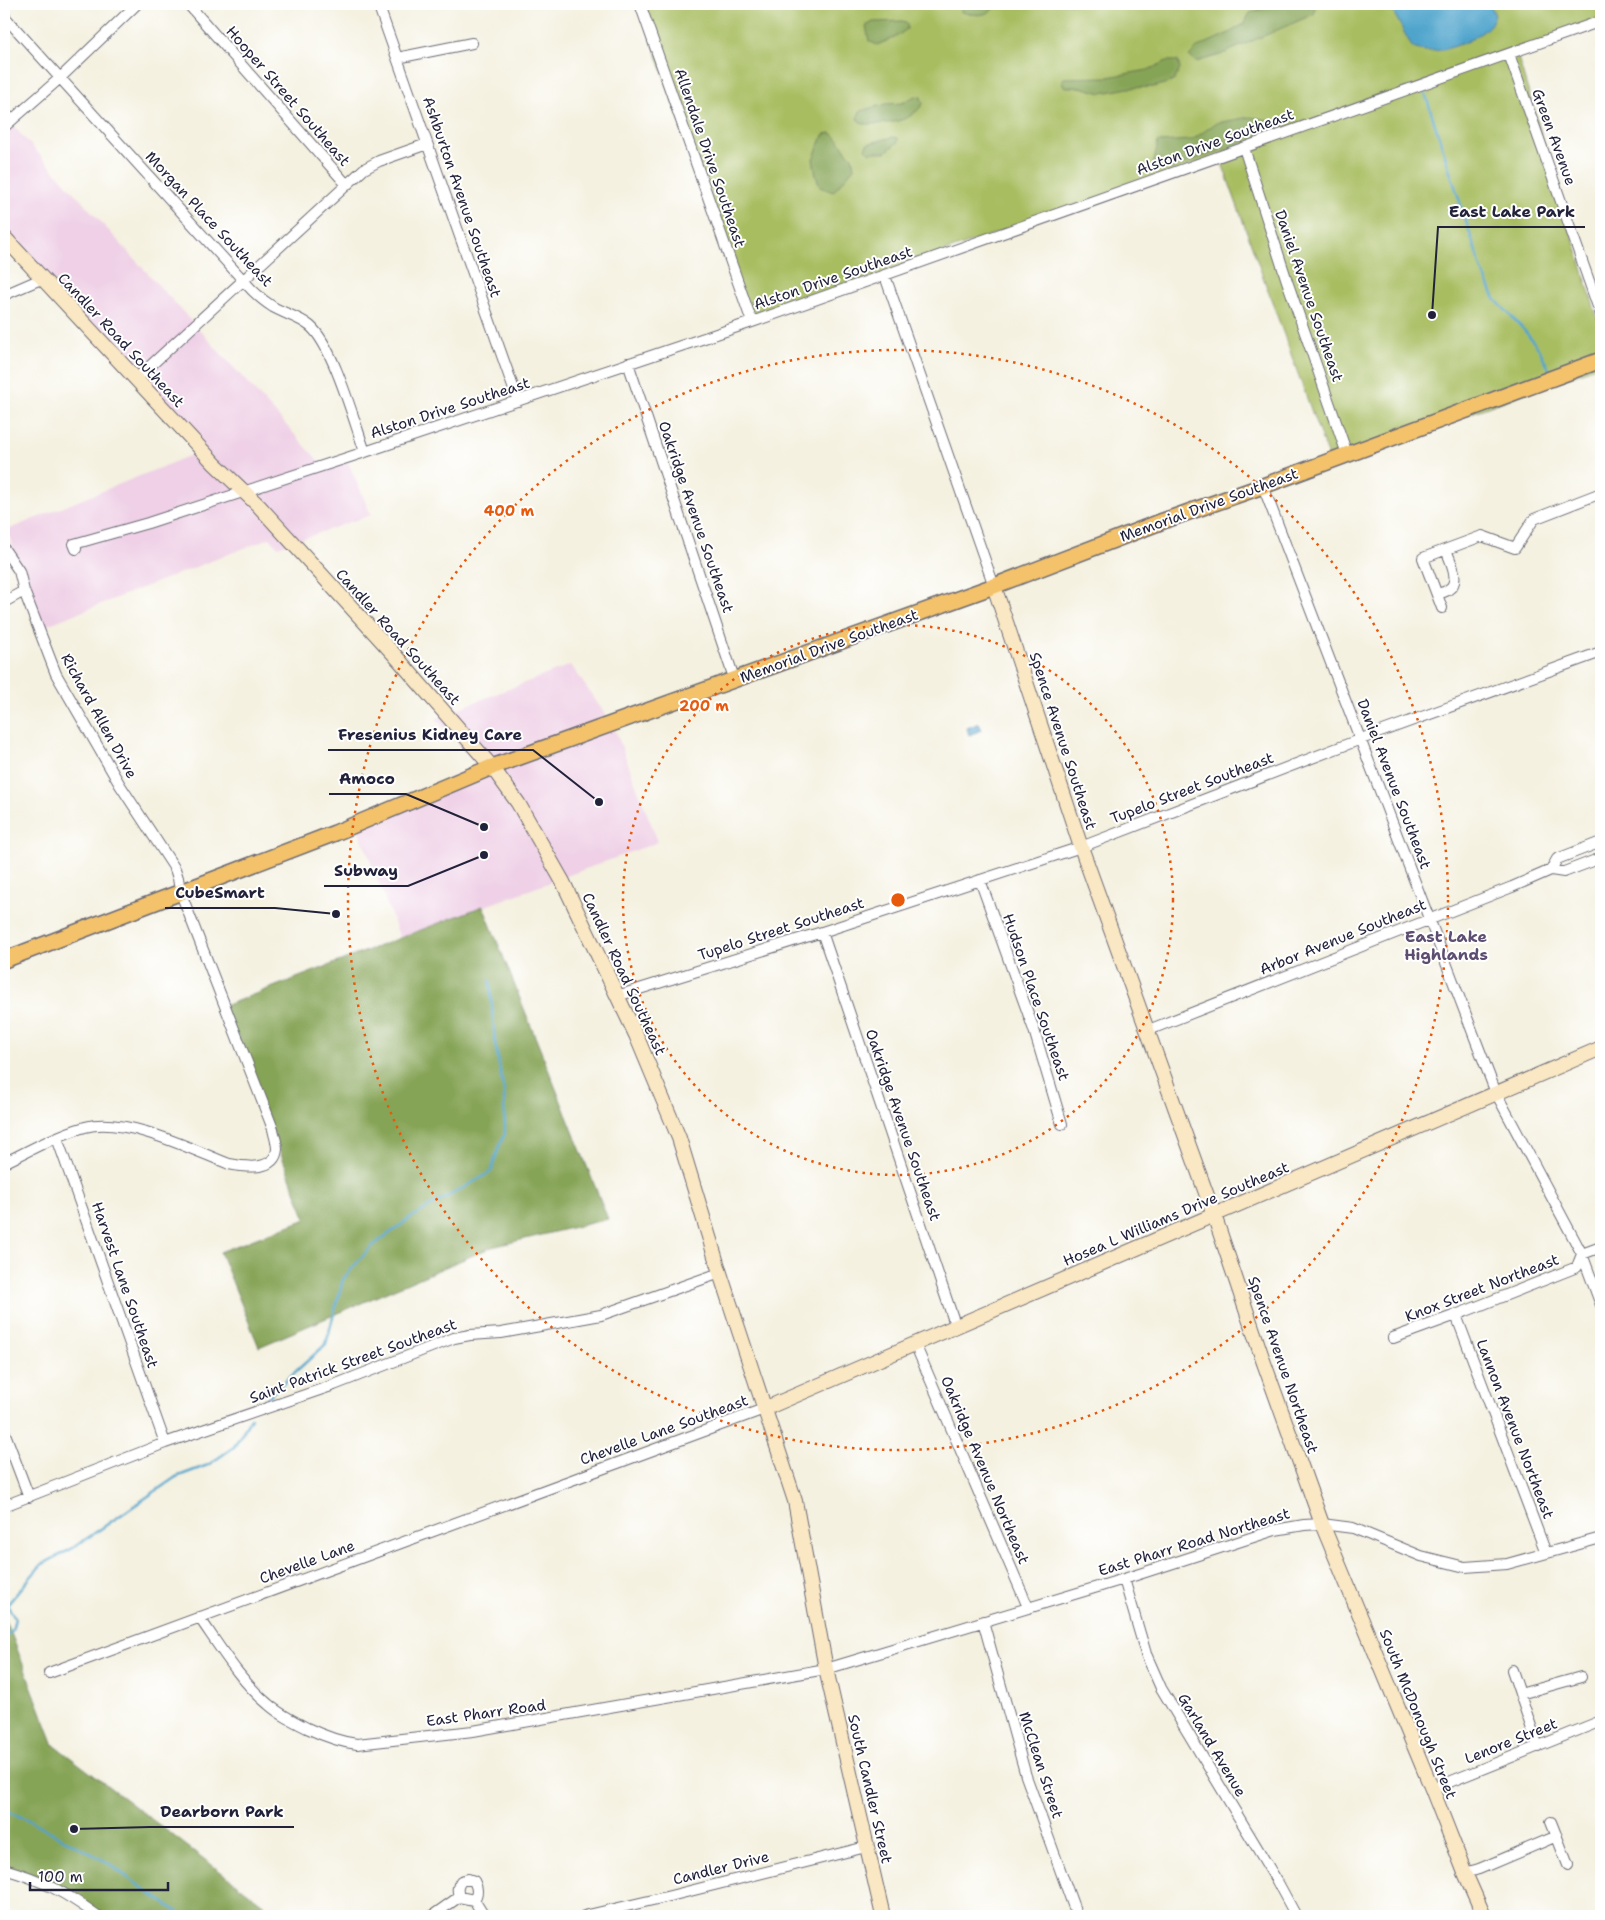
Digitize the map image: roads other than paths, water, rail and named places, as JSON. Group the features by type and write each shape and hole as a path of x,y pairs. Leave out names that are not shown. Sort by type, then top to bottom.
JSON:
{"main road":[{"name":"Memorial Drive Southeast","path":"4,960 335,833 492,767 994,586 1162,521 1262,486 1601,360"}],"street":[{"path":"4,127 137,4"},
{"name":"Hooper Street Southeast","path":"188,4 347,185"},
{"name":"Ashburton Avenue Southeast","path":"378,4 518,401"},
{"name":"Allendale Drive Southeast","path":"640,4 752,322"},
{"name":"Morgan Place Southeast","path":"4,16 263,300 311,327 330,356 365,452"},
{"name":"Alston Drive Southeast","path":"76,549 74,544 131,528 365,452 885,276 1601,21"},
{"path":"397,58 472,43"},
{"name":"Green Avenue","path":"1509,54 1601,315"},
{"path":"136,379 364,169 378,161 427,144"},
{"name":"Daniel Avenue Southeast","path":"1244,148 1287,281 1347,454"},
{"name":"Candler Road Southeast","path":"4,237 215,464 244,490 392,652 492,767 518,802 563,882 636,1035 680,1138 720,1274 764,1409"},
{"name":"Spence Avenue Southeast","path":"885,276 994,586 1081,847 1214,1215"},
{"path":"4,295 41,279"},
{"name":"Oakridge Avenue Southeast","path":"628,363 735,680"},
{"name":"Daniel Avenue Southeast","path":"1262,486 1496,1093 1582,1254 1601,1305"},
{"path":"1442,608 1423,558 1482,536 1515,548 1534,519 1601,493"},
{"name":"Richard Allen Drive","path":"4,549 19,571 24,591 56,674 120,785 175,869 180,891 269,1120 277,1148 275,1156 269,1162 261,1166 252,1167 229,1164 149,1133 116,1126 86,1127 57,1138"},
{"path":"1437,594 1449,589 1453,584 1454,572 1446,550"},
{"path":"4,602 24,591"},
{"name":"Tupelo Street Southeast","path":"617,996 822,932 1081,847 1361,739 1601,652"},
{"name":"Arbor Avenue Southeast","path":"1551,870 1557,859 1601,842"},
{"name":"Arbor Avenue Southeast","path":"1146,1031 1551,870 1564,872 1601,858"},
{"name":"Hudson Place Southeast","path":"980,880 1034,1030 1062,1124"},
{"name":"Oakridge Avenue Southeast","path":"822,932 956,1327"},
{"name":"Hosea L Williams Drive Southeast","path":"764,1409 1601,1048"},
{"path":"4,1163 57,1138"},
{"name":"Harvest Lane Southeast","path":"57,1138 165,1443"},
{"name":"Spence Avenue Northeast","path":"1214,1215 1264,1363 1322,1524"},
{"name":"Knox Street Northeast","path":"1393,1338 1577,1267 1582,1254 1601,1247"},
{"name":"Saint Patrick Street Southeast","path":"4,1506 165,1443 334,1385 454,1338 501,1333 601,1315 720,1274"},
{"name":"Lannon Avenue Northeast","path":"1456,1315 1546,1553"},
{"name":"Oakridge Avenue Northeast","path":"915,1344 1028,1607"},
{"name":"Chevelle Lane Southeast","path":"574,1479 764,1409"},
{"name":"South Candler Street","path":"764,1409 794,1501 826,1669 883,1916"},
{"path":"4,1431 29,1497"},
{"name":"Chevelle Lane","path":"49,1673 574,1479"},
{"name":"East Pharr Road Northeast","path":"826,1669 1124,1579 1275,1530 1304,1525 1322,1524 1353,1528 1421,1556 1465,1567 1507,1564 1601,1538"},
{"name":"South McDonough Street","path":"1322,1524 1484,1916"},
{"name":"Garland Avenue","path":"1124,1579 1146,1654 1161,1688 1296,1916"},
{"name":"East Pharr Road","path":"199,1617 223,1652 268,1704 287,1718 317,1733 349,1743 410,1739 473,1731 826,1669"},
{"name":"McClean Street","path":"983,1621 1026,1776 1077,1916"},
{"path":"1512,1670 1538,1747"},
{"path":"1520,1694 1581,1676"},
{"name":"Lenore Street","path":"1432,1789 1601,1721"},
{"path":"1551,1822 1568,1865"},
{"path":"1465,1873 1479,1870 1557,1836"},
{"name":"Candler Drive","path":"584,1916 866,1846"},
{"path":"4,1869 28,1876 67,1894 98,1916"},
{"path":"459,1897 458,1886 461,1881 468,1879 474,1881 478,1887 478,1893 474,1900"},
{"path":"432,1916 459,1897 474,1900 484,1916"}],"water":[{"path":"1389,4 1490,4 1495,15 1491,24 1464,43 1441,50 1420,50 1412,47"},
{"path":"979,723 982,730 969,735 967,728"}],"waterway":[{"path":"1425,93 1481,268 1495,299 1539,349 1550,371"},
{"path":"261,1406 272,1393 326,1344 343,1279 370,1248 410,1218 491,1172 505,1133 504,1092 495,1043 490,981"},
{"path":"4,1637 12,1631 15,1618 7,1605 41,1565 73,1548 176,1477 208,1465 234,1447 251,1418"},
{"path":"4,1811 25,1818 105,1861 177,1911 181,1916"}],"place":[{"name":"East Lake Park","path":"1432,315"},
{"name":"Fresenius Kidney Care","path":"599,802"},
{"name":"Amoco","path":"484,827"},
{"name":"Subway","path":"484,855"},
{"name":"CubeSmart","path":"336,914"},
{"name":"Dearborn Park","path":"74,1829"}],"district":[{"name":"East Lake Highlands","path":"1446,945"}]}
